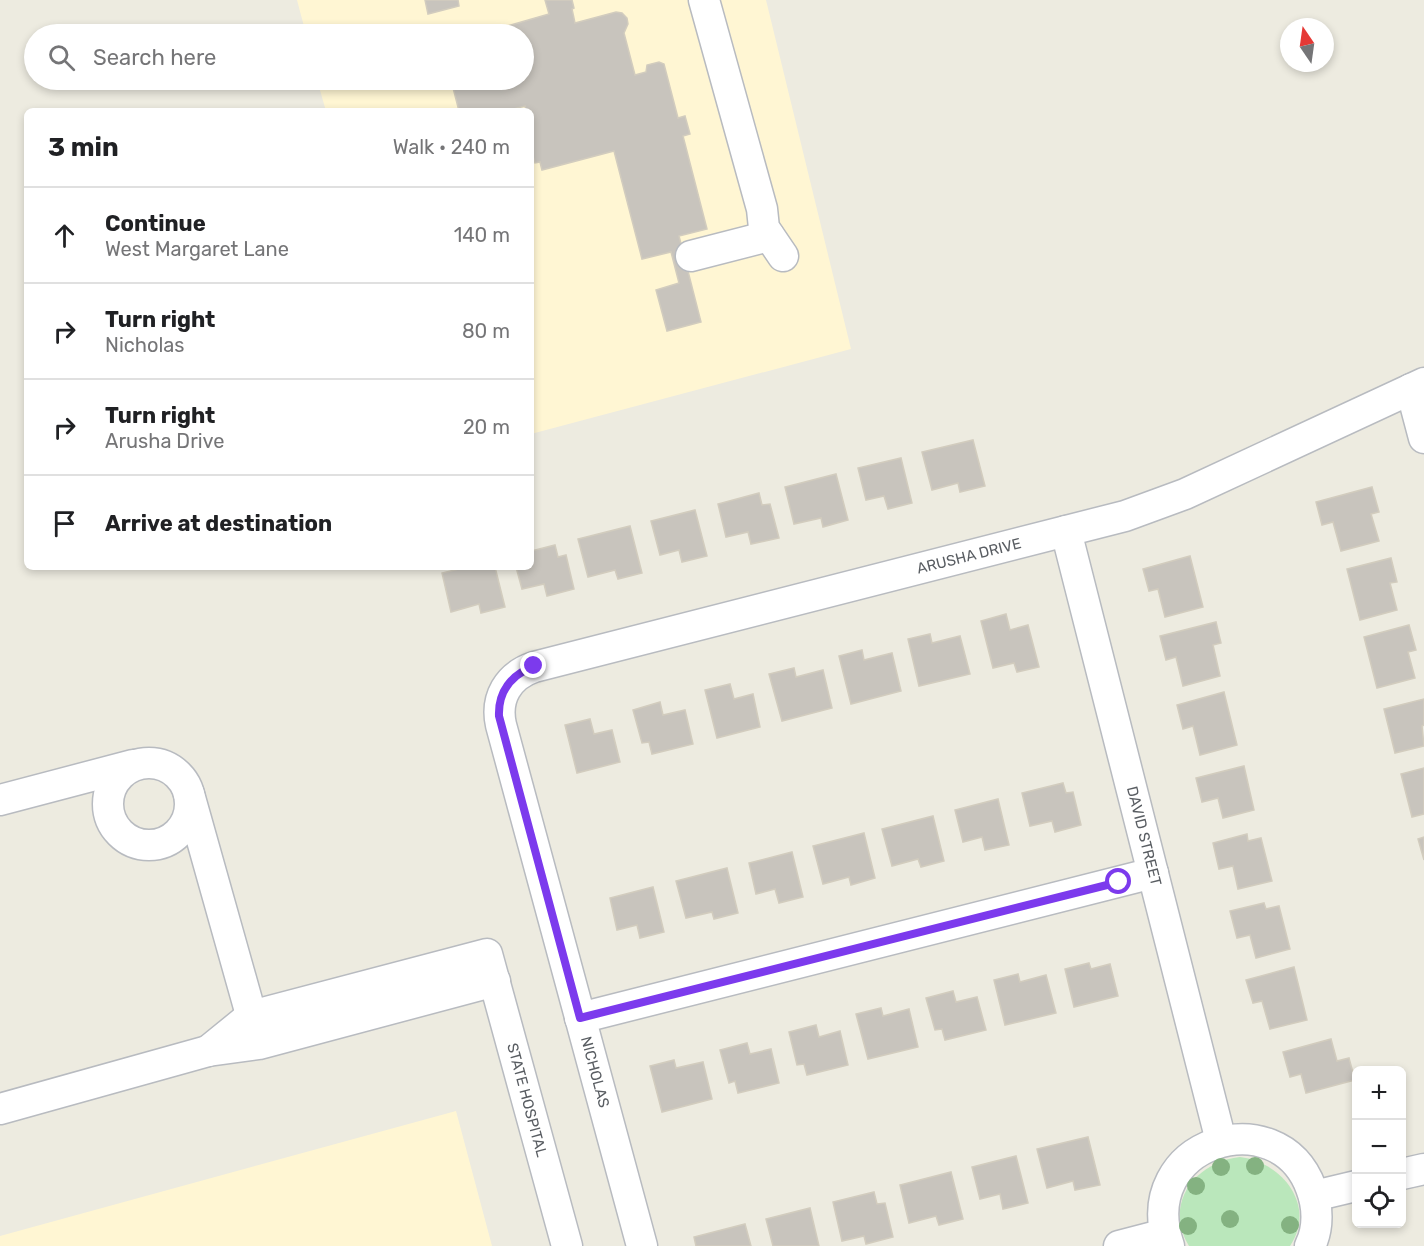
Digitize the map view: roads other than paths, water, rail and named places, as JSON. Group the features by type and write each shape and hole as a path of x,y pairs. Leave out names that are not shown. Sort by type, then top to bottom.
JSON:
{"street":[{"path":"691,256 776,246 764,228 762,209 704,0"},
{"path":"1417,386 1424,438"},
{"name":"ARUSHA DRIVE","path":"504,690 516,676 534,666 1125,516 1185,494 1417,386"},
{"name":"DAVID STREET","path":"1066,531 1221,1141"},
{"name":"NICHOLAS","path":"504,690 499,707 501,725 642,1246"},
{"path":"139,764 120,774 110,792 108,803 113,824 128,838 148,844 169,839 184,825 188,815 189,794"},
{"path":"0,800 139,764 160,764 170,768 178,775 189,794 255,1030 208,1051 0,1109"},
{"path":"580,1018 1153,873"},
{"name":"STATE HOSPITAL","path":"255,1030 491,968 567,1246"},
{"path":"1119,1246 1167,1240 1164,1204 1167,1190 1174,1176 1194,1154 1207,1146 1236,1139 1265,1143 1279,1150 1301,1169 1314,1196 1317,1211 1316,1226 1310,1246"},
{"path":"1406,1173 1424,1169"},
{"path":"1314,1196 1352,1187"}]}
